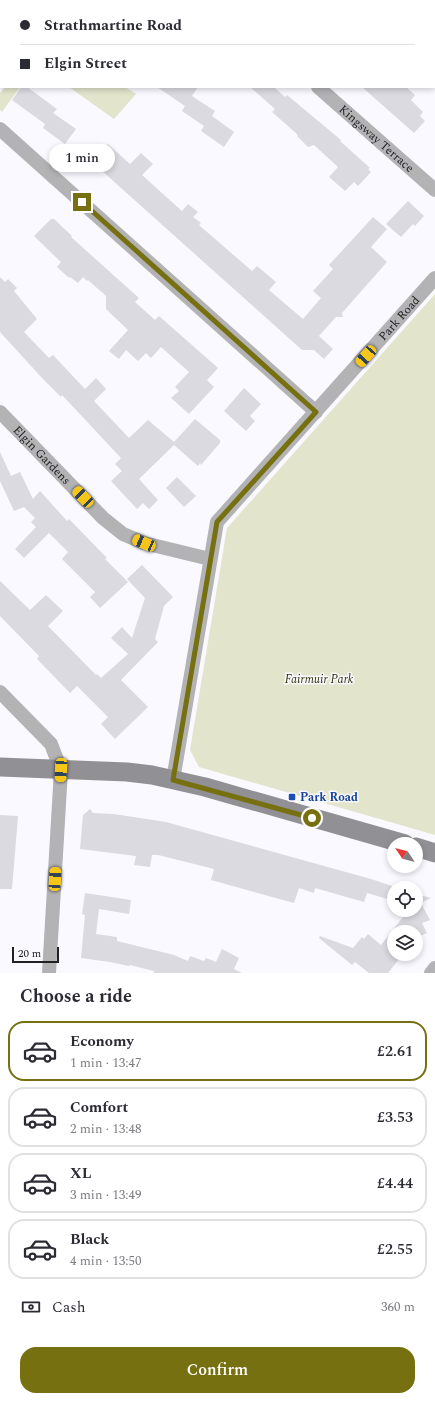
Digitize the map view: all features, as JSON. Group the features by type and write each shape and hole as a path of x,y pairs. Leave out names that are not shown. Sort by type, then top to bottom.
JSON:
{"street":[{"name":"Kingsway Terrace","path":"321,88 435,190"},
{"path":"0,129 316,412"},
{"name":"Park Road","path":"173,780 217,522 435,278"},
{"name":"Elgin Gardens","path":"0,412 103,518 123,534 144,543 210,559"},
{"path":"0,692 51,744 61,770 49,973"},
{"path":"0,766 127,772 173,780 387,839"},
{"path":"423,849 435,853"},
{"path":"432,973 435,968"}],"green space":[{"path":"4,88 19,88 2,112 0,110 0,93"},
{"path":"70,88 127,88 136,94 114,119"},
{"name":"Fairmuir Park","path":"435,294 435,835 199,767 190,750 227,528"}],"building":[{"path":"20,88 28,88 57,109 53,113 76,129 65,144 43,128 45,124 12,100"},
{"path":"158,88 197,88 192,96 215,111 212,116 234,132 224,147 201,131 204,126 182,111 185,106"},
{"path":"251,88 275,88 285,97 287,95 341,140 340,141 370,168 368,169 371,172 358,186 354,182 345,191 329,177 338,167 314,145 308,147 297,136 298,135 272,112 275,109"},
{"path":"363,88 407,88 415,95 411,100 423,112 420,116 425,121 414,133"},
{"path":"108,144 130,164 141,153 153,164 142,175 182,211 188,204 198,212 193,217 201,223 199,225 252,271 257,266 276,282 269,290 303,319 321,298 313,291 333,269 329,265 373,217 387,229 371,247 387,262 342,313 343,317 336,317 319,336 333,349 324,359 314,350 302,350 92,162"},
{"path":"408,201 424,216 415,226 413,224 401,237 386,224"},
{"path":"51,219 54,219 72,236 71,237 139,298 135,302 155,320 159,316 218,368 207,380 214,387 189,414 171,398 179,391 175,387 189,372 161,347 151,358 146,353 138,361 126,350 119,359 109,351 128,330 106,309 106,296 83,277 78,283 70,277 69,278 57,267 61,262 34,236"},
{"path":"0,277 5,282 8,279 17,288 14,291 37,319 24,332 49,358 53,355 85,389 96,378 106,389 94,401 129,438 148,420 174,442 195,419 220,440 220,443 201,465 200,463 198,466 174,445 139,479 158,500 149,509 143,503 137,509 111,481 122,471 115,464 121,458 62,395 61,397 43,379 0,332"},
{"path":"244,388 261,404 250,416 255,421 246,431 224,411"},
{"path":"0,452 11,476 20,472 33,499 40,491 67,521 69,519 107,558 105,559 128,582 100,608 90,597 95,592 62,559 68,552 49,533 24,558 15,549 36,527 31,522 35,518 24,507 14,511 0,481"},
{"path":"177,477 196,496 184,507 166,488"},
{"path":"142,565 173,597 164,606 155,639 158,642 121,680 148,707 115,739 101,724 108,717 77,686 70,693 37,659 39,656 0,616 0,581 30,610 46,595 63,611 48,626 96,675 97,674 101,678 128,654 111,638 122,627 132,638 145,598 127,579"},
{"path":"90,809 93,813 114,814 166,822 387,884 387,899 367,893 364,902 315,888 314,893 299,888 294,903 211,880 214,869 158,855 152,855 150,867 134,865 136,856 80,849 83,815"},
{"path":"0,815 18,816 12,889 0,889"},
{"path":"85,893 131,900 129,914 99,909 96,934 117,937 117,941 174,955 188,961 190,956 204,961 206,958 216,962 222,949 239,958 234,969 242,973 154,973 154,971 130,965 81,958 85,915 82,914"},
{"path":"423,896 431,898 423,902"},
{"path":"423,907 430,920 422,923 423,925 397,925 403,917 423,917"},
{"path":"423,925 427,933 423,935"},
{"path":"368,934 381,945 387,937 387,961 397,961 388,973 369,973 355,962 352,965 319,938 320,936 353,948 362,937 364,939"}],"place":[{"name":"Park Road","path":"292,797"}],"route":[{"path":"82,202 316,412 217,522 173,780 205,787 312,818"}]}
